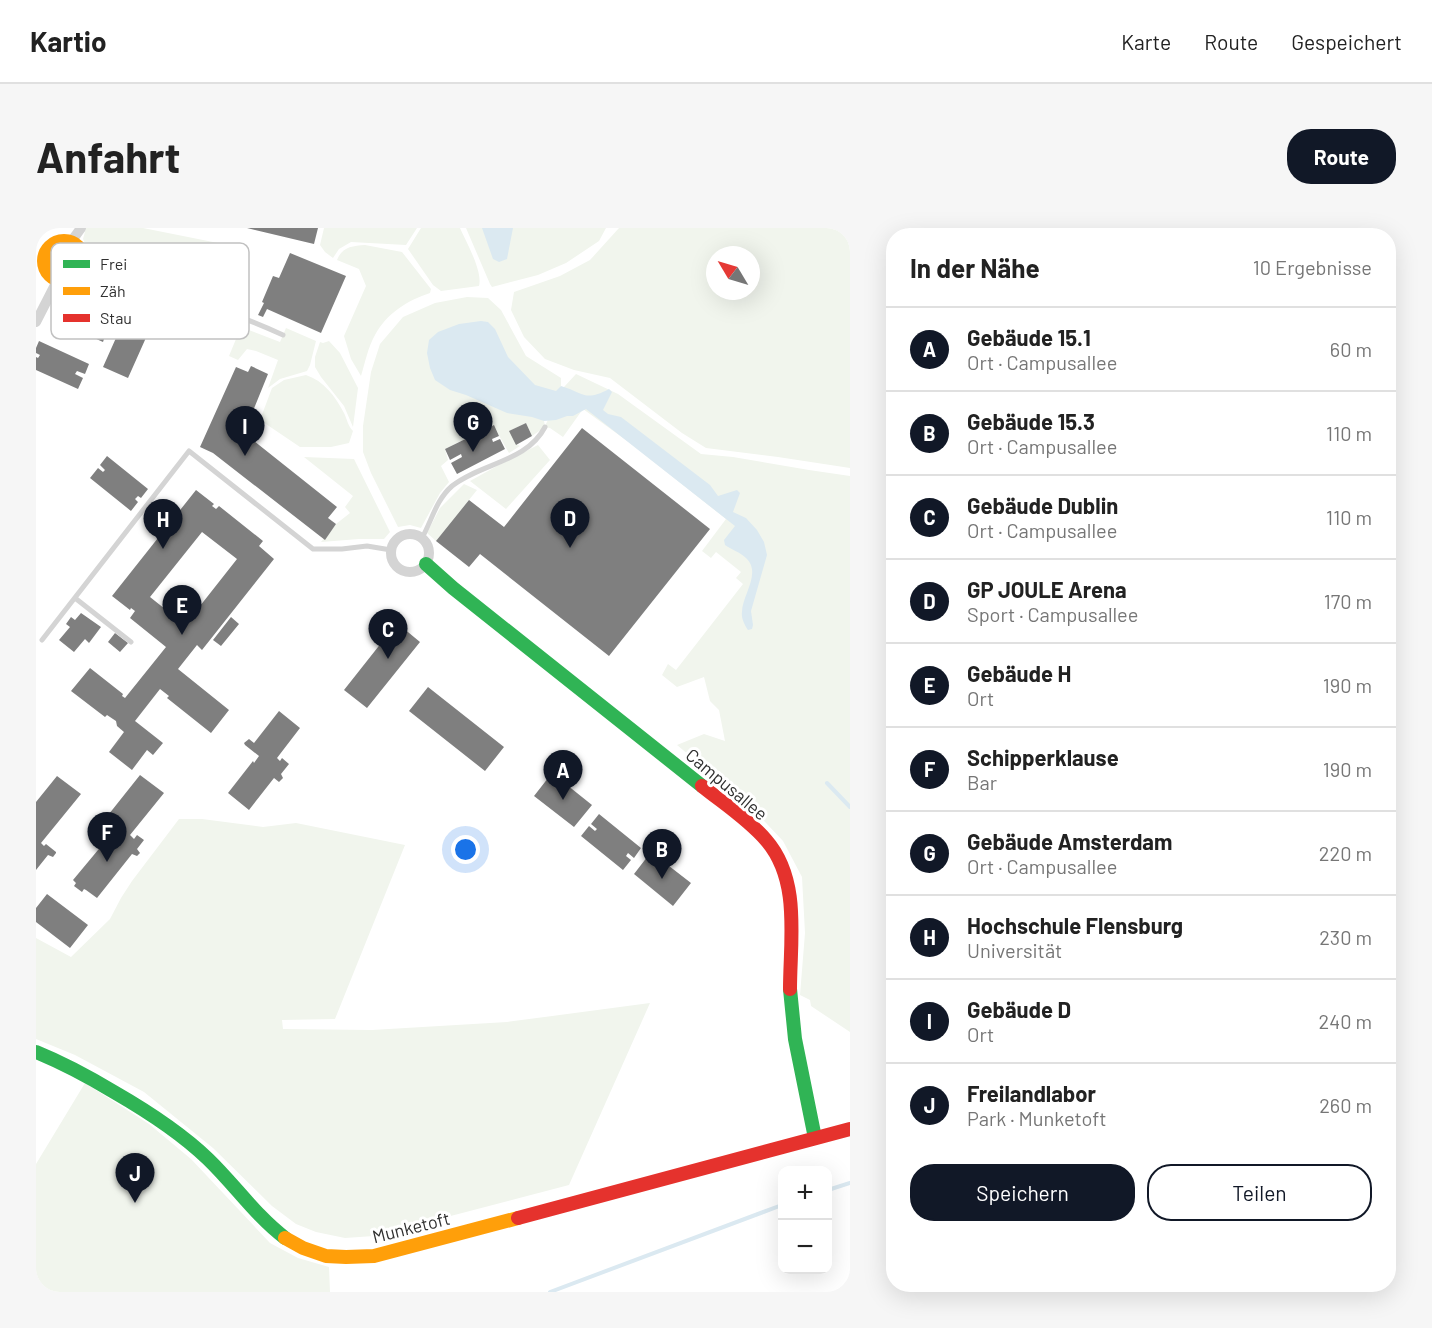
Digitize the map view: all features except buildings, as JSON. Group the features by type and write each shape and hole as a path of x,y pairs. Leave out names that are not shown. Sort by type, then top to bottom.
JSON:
{"street":[{"path":"57,243 72,242 81,228"},
{"path":"51,246 45,254 44,261 45,268 51,277"},
{"path":"36,322 51,293"},
{"path":"404,535 417,535 422,538 429,551 426,564 416,572 410,572 403,571 394,564 391,556 393,543 404,535"},
{"name":"Campusallee","path":"426,564 743,819 769,843 785,875 788,894 792,936 790,1005 795,1045 815,1138"},
{"name":"Munketoft","path":"36,1052 74,1069 151,1113 183,1137 214,1165 285,1239 300,1248 344,1258 374,1256 850,1129"}],"lane":[{"path":"249,320 283,335"},
{"path":"422,538 438,502 453,486 522,452 534,444 545,427"},
{"path":"42,640 189,451 313,549 367,546 391,550"},
{"path":"75,598 131,642"}],"shaded area":[{"path":"86,228 143,228 218,243 85,243 83,239"},
{"path":"324,228 417,228 406,245 351,242 339,249 333,258 320,245"},
{"path":"421,228 460,228 479,273 479,286 441,291 433,285 408,249"},
{"path":"466,228 606,228 599,241 566,263 538,275 492,287"},
{"path":"482,228 513,228 507,259 499,262 493,259"},
{"path":"619,228 850,228 850,468 706,448 682,433 610,378 574,370 545,359 524,337 511,310 514,292 560,276 590,260"},
{"path":"365,245 402,252 431,289 430,293 391,314 380,327 369,350 361,376 351,359 344,336 366,286 359,269 337,260 345,250"},
{"path":"467,297 488,298 501,310 526,356 561,378 561,386 544,421 545,426 564,387 576,374 618,394 701,454 850,476 850,1032 811,1006 810,1000 800,995 805,933 802,877 783,841 750,806 677,745 704,734 725,741 719,710 710,701 704,677 677,687 662,675 668,664 676,670 743,584 736,578 741,572 716,552 711,558 702,551 726,519 583,409 563,437 545,427 532,436 526,423 510,431 516,444 520,446 509,453 493,425 445,449 448,460 441,466 449,482 440,493 421,528 410,525 398,527 363,452 363,426 371,372 380,344 403,317 435,303"},
{"path":"488,322 495,329 508,357 535,385 556,391 561,386 589,396 609,389 612,392 603,410 608,414 621,417 710,485 718,496 737,490 740,493 733,512 746,518 757,530 764,542 767,555 751,611 752,629 748,630 742,614 752,570 744,556 725,545 724,540 735,526 586,409 573,416 544,421 507,413 450,390 435,380 427,353 429,340 438,332 459,324"},
{"path":"286,328 316,341 307,371 280,379 268,388 278,360 247,349 238,360 229,356 236,339 249,339 249,330 280,342"},
{"path":"329,341 340,353 358,388 353,427 344,406 315,367 315,357 320,342"},
{"path":"306,375 324,385 337,401 353,431 349,443 331,447 300,447 260,420 272,388 284,380"},
{"path":"538,445 550,460 506,509 470,481 497,466"},
{"path":"304,457 354,459 390,532 384,539 321,542 336,524 350,513 345,507 353,496"},
{"path":"464,484 477,490 436,541 427,533 440,508"},
{"path":"179,819 202,819 263,827 296,823 405,845 335,1019 282,1020 283,1029 372,1030 507,1022 650,1003 569,1185 374,1236 345,1238 316,1232 296,1224 272,1206 213,1148 144,1092 75,1055 36,1039 36,938 71,957 110,919 132,881"},
{"path":"85,1083 149,1124 191,1159 270,1243 298,1258 329,1267 330,1292 36,1292 36,1164"}],"waterway":[{"path":"827,783 850,807"},
{"path":"832,1189 850,1183"},
{"path":"550,1292 778,1206"}],"traffic: fast":[{"path":"426,564 702,786"},
{"path":"790,989 795,1039 815,1138"},
{"path":"36,1052 95,1081 175,1131 208,1159 264,1220 285,1238"}],"traffic: slow":[{"path":"55,243 64,241 73,243"},
{"path":"51,246 45,253 44,261 45,269 51,276"},
{"path":"285,1238 303,1248 326,1256 374,1256 518,1218"}],"traffic: jam":[{"path":"702,786 766,840 785,873 792,931 790,989"},
{"path":"518,1218 850,1129"}],"place":[{"name":"Gebäude Amsterdam","path":"473,452"},
{"name":"Gebäude D","path":"245,456"},
{"name":"GP JOULE Arena","path":"570,548"},
{"name":"Hochschule Flensburg","path":"163,549"},
{"name":"Gebäude H","path":"182,635"},
{"name":"Gebäude Dublin","path":"388,659"},
{"name":"Gebäude 15.1","path":"563,800"},
{"name":"Schipperklause","path":"107,862"},
{"name":"Gebäude 15.3","path":"662,879"},
{"name":"Freilandlabor","path":"135,1203"}]}
